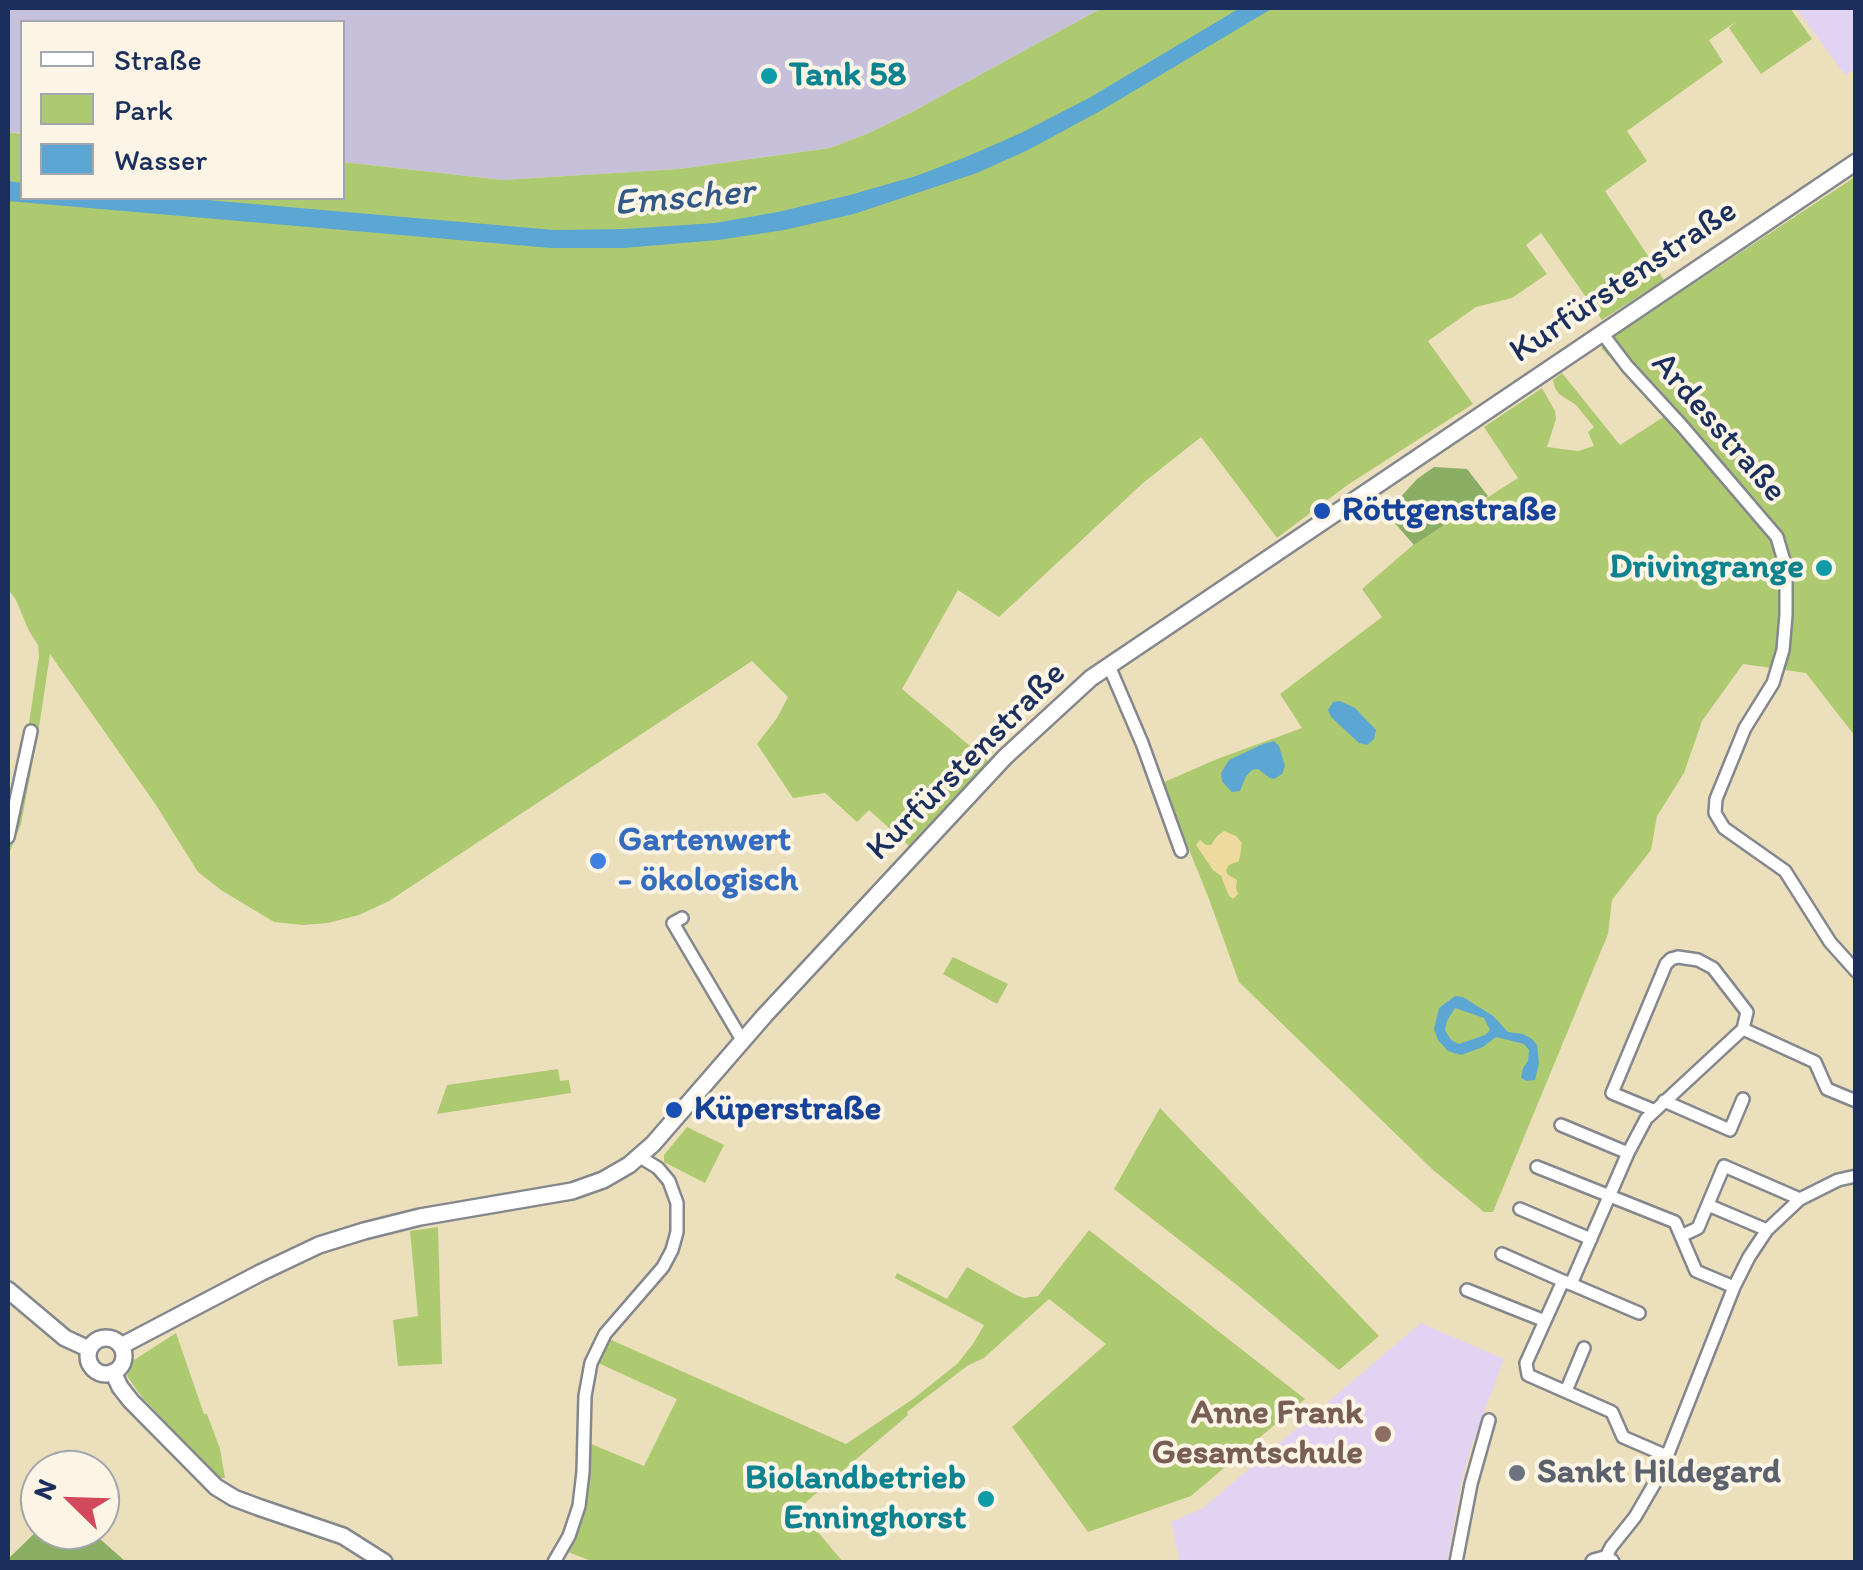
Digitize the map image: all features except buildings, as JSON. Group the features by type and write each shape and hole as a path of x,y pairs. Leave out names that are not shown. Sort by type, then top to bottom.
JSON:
{"main road":[{"name":"Kurfürstenstraße","path":"89,1349 94,1341 104,1338 112,1338 122,1346 319,1245 420,1217 572,1191 602,1180 640,1157 742,1040 1022,739 1073,693 1856,162"},
{"path":"8,1290 65,1338 89,1349 88,1361 93,1369 104,1374 113,1372 123,1362 122,1346"},
{"path":"113,1372 131,1401 216,1487 234,1498 343,1536 384,1562"}],"street":[{"name":"Ardesstraße","path":"1602,333 1777,537 1786,575 1782,650 1772,683 1745,728 1716,800 1715,813 1724,828 1785,870 1830,942 1856,970"},
{"path":"1109,666 1181,851"},
{"path":"8,837 32,730"},
{"path":"682,918 673,922 742,1040"},
{"path":"1667,1456 1622,1438 1612,1412 1528,1375 1526,1363 1591,1240 1646,1119 1659,1106 1744,1030 1746,1012 1713,968 1698,960 1678,957 1666,964 1612,1093 1659,1106 1730,1130 1743,1100"},
{"path":"1744,1030 1814,1062 1828,1089 1856,1101"},
{"path":"1561,1124 1628,1153"},
{"path":"554,1562 579,1506 587,1377 596,1349 604,1334 656,1276 672,1250 677,1232 676,1203 669,1181 658,1168 640,1157"},
{"path":"1537,1166 1675,1222 1696,1272 1734,1287"},
{"path":"1681,1236 1698,1228 1724,1166 1800,1199"},
{"path":"1603,1561 1648,1496 1749,1257 1767,1230 1800,1199 1838,1180 1856,1176"},
{"path":"1708,1205 1767,1230"},
{"path":"1520,1209 1591,1240"},
{"path":"1502,1254 1639,1313"},
{"path":"1467,1290 1545,1321"},
{"path":"1566,1392 1584,1348"},
{"path":"1456,1562 1471,1484 1489,1420"}],"shaded area":[{"path":"8,8 1102,8 914,111 830,148 679,169 503,180 345,162 345,20 20,20 20,133 8,132"},
{"path":"1796,8 1855,8 1855,69 1845,75"},
{"name":"Anne Frank Gesamtschule","path":"1421,1323 1504,1359 1471,1447 1447,1562 1180,1562 1171,1522 1203,1508"}],"green space":[{"path":"1102,8 1790,8 1812,39 1761,74 1729,28 1737,21 1709,40 1723,62 1627,131 1647,161 1605,191 1664,280 1602,320 1541,233 1526,245 1547,274 1512,298 1476,307 1428,341 1473,404 1346,486 1277,538 1201,437 1143,483 999,617 958,590 902,689 988,761 909,846 869,810 857,822 825,793 793,798 757,744 788,697 752,661 389,901 328,923 274,922 198,872 50,654 21,824 8,856 39,656 38,645 8,589 8,132 20,134 20,200 345,200 345,162 503,180 679,169 830,148 914,111"},
{"path":"1855,177 1855,736 1806,673 1743,664 1702,721 1684,773 1657,816 1651,850 1612,900 1608,934 1493,1212 1484,1212 1432,1169 1239,982 1162,783 1302,728 1280,694 1382,617 1362,589 1413,545 1518,478 1484,427 1542,388 1556,419 1547,447 1578,451 1594,446 1588,432 1594,427 1555,388 1553,380 1562,373 1620,445 1665,416 1601,348"},
{"path":"1434,467 1467,469 1488,496 1414,545 1386,513 1417,479"},
{"path":"953,957 1008,984 997,1004 943,974"},
{"path":"558,1069 560,1081 569,1080 571,1093 437,1114 447,1085"},
{"path":"1160,1108 1379,1336 1339,1370 1114,1189"},
{"path":"687,1127 724,1145 705,1183 664,1162 664,1155"},
{"path":"438,1227 442,1364 398,1366 393,1320 418,1316 410,1231"},
{"path":"1089,1230 1305,1399 1191,1496 1088,1532 1012,1427 1106,1344 1049,1299 984,1358 967,1366 907,1412 805,1503 802,1513 843,1562 594,1562 568,1552 584,1511 589,1443 644,1466 677,1399 596,1362 609,1339 846,1444 957,1364 984,1325 895,1278 897,1273 947,1299 967,1267 1016,1295 1038,1296"},
{"path":"176,1333 220,1449 225,1478 220,1478 187,1445 127,1376 134,1360"},
{"path":"20,1547 112,1550 126,1562 8,1562"}],"sand":[{"path":"1224,831 1242,843 1239,861 1226,870 1237,880 1238,894 1233,899 1221,876 1196,845 1200,840 1211,845"}],"water":[{"path":"1240,8 1273,8 1028,150 977,173 854,214 784,230 624,248 551,248 8,201 8,181 20,183 20,200 207,200 554,230 715,223 778,212 916,176 1021,133 1089,98"},
{"path":"1333,702 1355,708 1376,730 1367,745 1359,743 1331,717 1328,710"},
{"path":"1274,741 1285,766 1282,774 1274,779 1258,769 1252,770 1240,791 1232,792 1222,781 1221,773 1229,760"},
{"path":"1455,996 1463,997 1493,1016 1508,1032 1532,1039 1537,1045 1539,1063 1535,1080 1521,1078 1529,1050 1524,1044 1496,1037 1461,1055 1448,1051 1434,1029 1439,1008","holes":["1455,1008 1484,1018 1490,1030 1459,1044 1445,1030"]}],"place":[{"name":"Tank 58","path":"769,76"},
{"name":"Röttgenstraße","path":"1322,511"},
{"name":"Drivingrange","path":"1824,568"},
{"name":"Gartenwert - ökologisch","path":"598,861"},
{"name":"Küperstraße","path":"674,1110"},
{"name":"Anne Frank Gesamtschule","path":"1383,1434"},
{"name":"Sankt Hildegard","path":"1517,1473"},
{"name":"Biolandbetrieb Enninghorst","path":"986,1499"}],"water label":[{"name":"Emscher","path":"684,199"}]}
